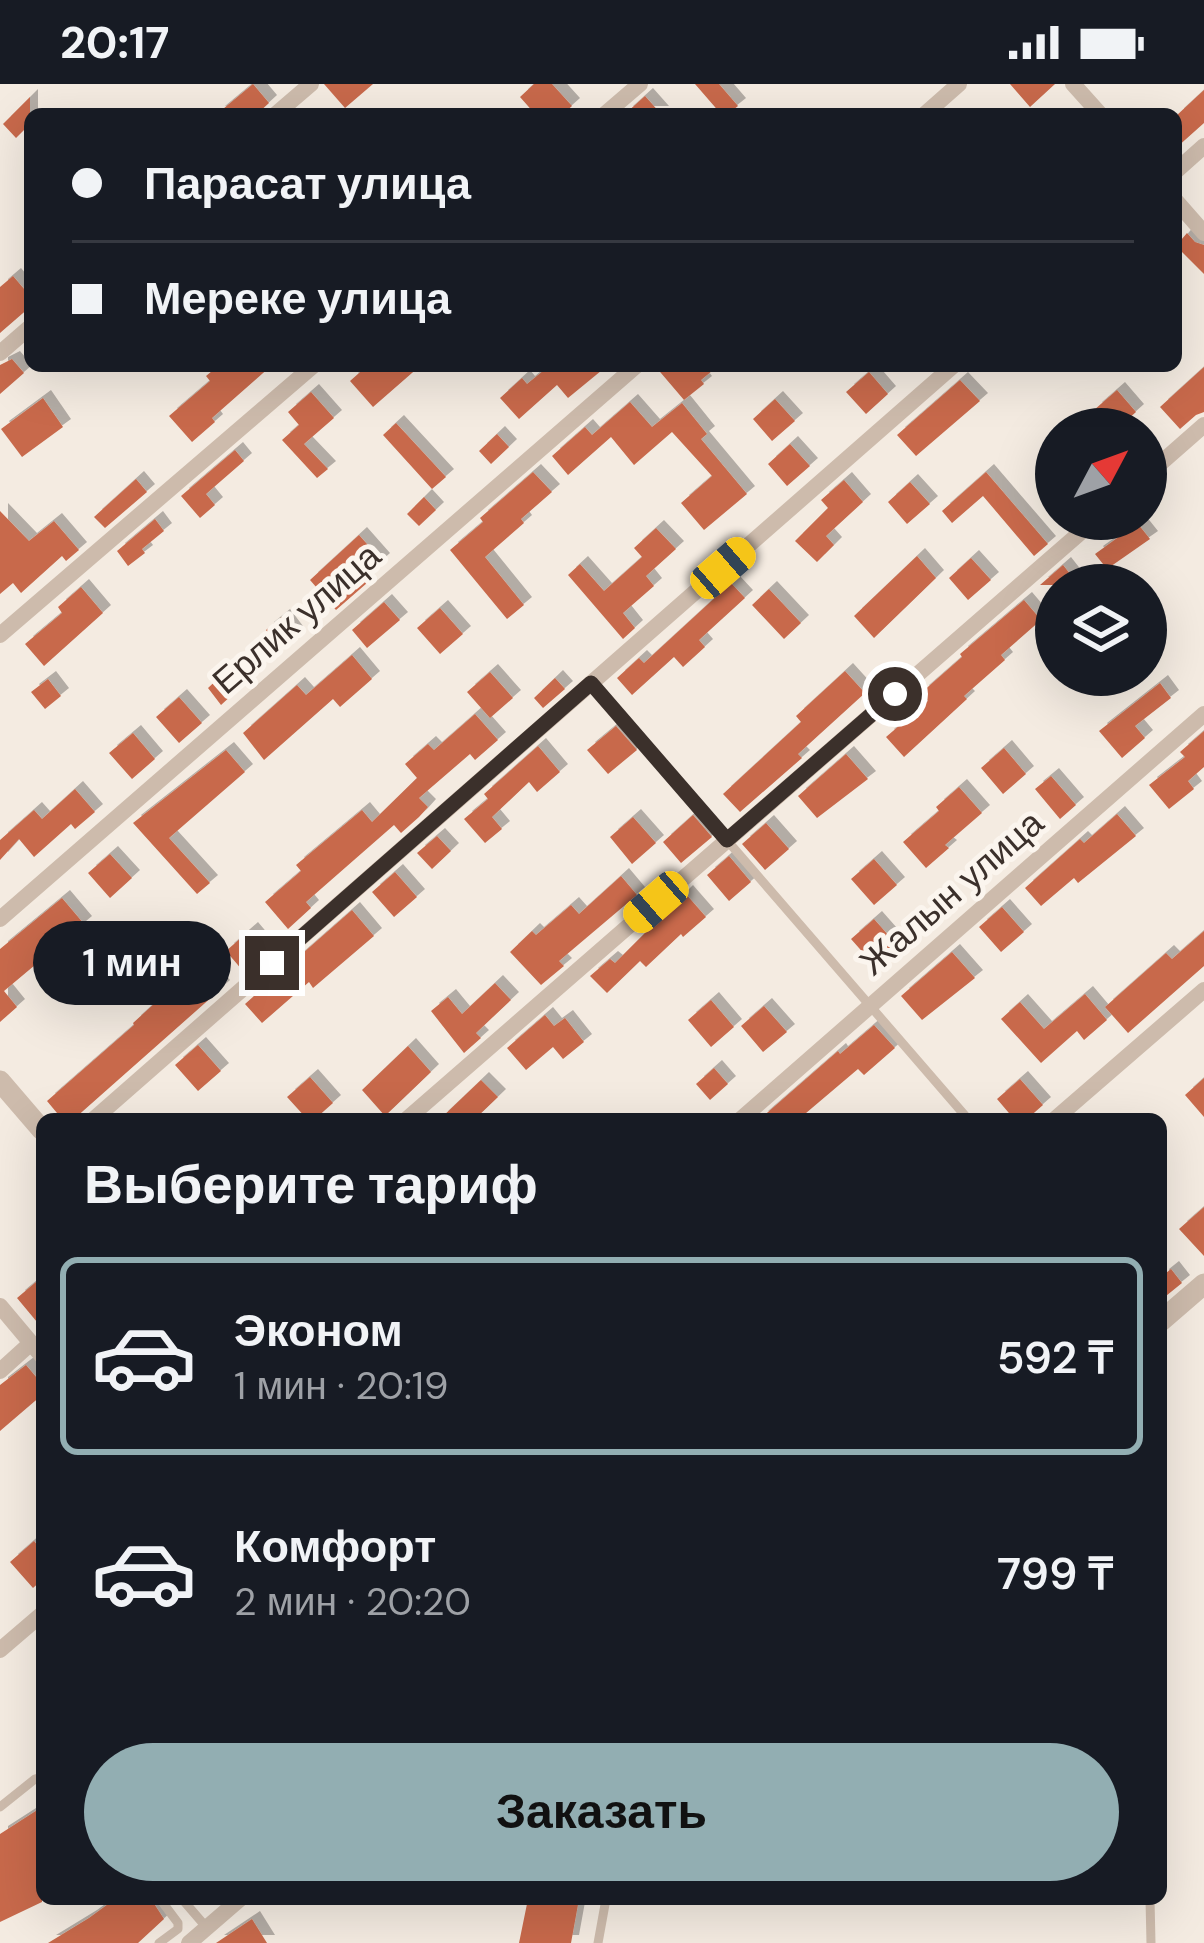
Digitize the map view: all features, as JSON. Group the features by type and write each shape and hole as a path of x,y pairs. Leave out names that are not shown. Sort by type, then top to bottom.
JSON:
{"street":[{"path":"283,108 311,84"},
{"path":"612,108 640,84"},
{"path":"932,108 959,84"},
{"path":"1073,84 1095,108"},
{"path":"1182,209 1204,233"},
{"path":"0,353 24,332"},
{"path":"0,635 306,372"},
{"name":"Ерлик улица","path":"0,920 629,372"},
{"path":"101,1113 946,372"},
{"path":"1167,458 1204,425"},
{"path":"414,1113 1072,540"},
{"name":"Жалын улица","path":"748,1113 1204,714"},
{"path":"1062,1113 1204,990"},
{"path":"2,1086 36,1123"},
{"path":"1167,1316 1204,1284"},
{"path":"0,1306 36,1348"},
{"path":"0,1370 36,1350"},
{"path":"0,1651 36,1619"},
{"path":"189,1943 233,1905"}],"lane":[{"path":"591,683 963,1113"},
{"path":"0,1807 36,1781"},
{"path":"159,1943 178,1929 164,1905"},
{"path":"187,1905 206,1928"},
{"path":"598,1943 605,1905"},
{"path":"1150,1905 1151,1943"}],"building":[{"path":"253,84 269,103 264,108 224,108"},
{"path":"324,84 373,84 345,108"},
{"path":"534,84 552,84 572,106 530,108 520,97"},
{"path":"695,84 719,84 738,106 716,108"},
{"path":"1010,84 1055,84 1030,107"},
{"path":"1204,90 1204,123 1182,143 1182,110"},
{"path":"645,96 656,108 632,108"},
{"path":"30,97 30,108 24,108 24,130 16,138 3,124"},
{"path":"1187,233 1204,245 1204,274 1182,252"},
{"path":"13,276 24,289 24,312 0,333 0,287"},
{"path":"12,359 24,373 0,394 0,365"},
{"path":"1204,367 1204,412 1180,429 1167,408 1160,407"},
{"path":"211,372 264,372 192,442 169,416 210,381 206,376"},
{"path":"360,372 413,372 373,407 350,381"},
{"path":"542,372 600,372 568,398 557,385 519,419 500,398 522,378 527,384"},
{"path":"660,372 711,372 701,380 704,384 684,400"},
{"path":"869,372 888,394 866,414 846,392"},
{"path":"960,380 980,401 916,456 897,435"},
{"path":"1117,390 1133,408 1096,408"},
{"path":"311,392 334,418 304,444 328,469 317,478 282,440 299,425 288,412"},
{"path":"43,398 63,427 22,457 1,429"},
{"path":"775,399 795,421 772,441 753,419"},
{"path":"630,402 652,427 682,403 707,434 701,439 747,494 704,530 681,503 712,476 672,432 634,465 611,437 568,475 552,456 585,427 592,435"},
{"path":"396,423 446,477 432,489 383,435"},
{"path":"497,434 509,447 491,464 479,451"},
{"path":"790,444 810,466 787,486 768,464"},
{"path":"235,450 244,461 206,494 215,505 200,518 181,496"},
{"path":"533,472 552,492 485,557 524,605 507,619 450,550"},
{"path":"986,472 1035,529 1035,540 1048,544 1034,556 983,496 952,523 942,511"},
{"path":"136,479 147,492 105,528 94,517"},
{"path":"844,480 863,502 826,536 834,545 817,562 795,541 828,508 821,500"},
{"path":"910,482 930,504 907,524 888,502"},
{"path":"424,497 436,510 419,526 407,514"},
{"path":"0,511 29,541 54,521 79,550 66,561 62,556 21,593 13,583 0,594"},
{"path":"155,519 164,531 128,566 117,551"},
{"path":"656,528 676,549 646,576 654,586 623,613 635,628 623,639 568,575 580,564 604,591 642,557 634,548"},
{"path":"359,535 382,561 363,578 367,583 336,610 310,580"},
{"path":"1114,540 1149,540 1114,564 1103,564 1095,554"},
{"path":"917,556 936,578 874,638 854,616"},
{"path":"971,558 991,580 968,600 949,578"},
{"path":"731,583 745,598 699,640 705,647 683,667 674,657 632,695 617,678 639,658 644,663"},
{"path":"81,587 103,613 44,666 25,644 62,613 58,607"},
{"path":"769,589 801,623 784,639 752,605"},
{"path":"1024,600 1035,613 1035,625 1001,655 1005,660 904,757 886,737 928,701 921,693"},
{"path":"384,602 400,620 367,648 352,630"},
{"path":"440,608 463,634 440,654 417,628"},
{"path":"282,617 295,634 279,647 266,630"},
{"path":"352,655 372,679 340,707 333,699 264,760 243,733 297,685 306,695"},
{"path":"241,657 255,674 221,705 208,688"},
{"path":"845,671 865,693 798,754 802,758 740,812 723,794 801,722 796,716"},
{"path":"490,672 513,698 490,718 467,692"},
{"path":"555,678 565,689 543,708 534,698"},
{"path":"48,679 61,696 45,709 31,692"},
{"path":"1167,693 1171,698 1135,726 1145,738 1122,758 1099,731 1143,696"},
{"path":"179,697 202,723 179,743 156,717"},
{"path":"475,714 498,740 475,760 470,754 419,798 428,807 419,817 401,833 394,825 306,902 311,908 288,929 265,902 301,871 296,865 362,810 372,822 417,778 405,764 428,744 434,750"},
{"path":"616,726 637,750 608,774 587,750"},
{"path":"1204,731 1204,767 1188,781 1194,789 1169,809 1149,785 1185,757 1180,752"},
{"path":"133,733 155,759 132,779 109,753"},
{"path":"538,746 560,772 537,792 529,782 492,817 502,829 485,843 464,819 488,799 484,794"},
{"path":"1004,748 1026,774 1003,794 981,768"},
{"path":"226,750 245,772 169,838 210,883 197,894 133,823"},
{"path":"846,754 868,779 817,818 798,796"},
{"path":"1051,776 1076,805 1060,819 1035,789"},
{"path":"959,787 982,813 926,868 903,842"},
{"path":"75,789 95,812 75,829 71,824 34,857 19,839 0,860 0,840 34,810 42,819"},
{"path":"1117,814 1136,836 1041,906 1025,888 1080,839 1084,843"},
{"path":"693,815 712,837 681,863 663,842"},
{"path":"633,817 656,843 632,864 610,837"},
{"path":"766,823 789,849 765,870 742,844"},
{"path":"437,836 451,851 432,869 417,853"},
{"path":"110,854 132,878 110,898 88,873"},
{"path":"729,856 751,882 729,901 707,875"},
{"path":"874,859 897,885 874,905 851,879"},
{"path":"395,872 417,897 394,917 372,892"},
{"path":"621,876 637,895 559,961 564,966 541,985 510,952 571,905 579,914"},
{"path":"685,893 706,917 646,967 640,961 607,993 590,976 610,959 615,963"},
{"path":"62,898 84,924 4,991 17,1007 0,1022 0,949"},
{"path":"1002,907 1024,932 1001,952 979,927"},
{"path":"352,910 374,936 313,988 309,982 262,1023 245,1004"},
{"path":"874,919 897,945 874,965 851,939"},
{"path":"250,930 267,950 243,971 226,951"},
{"path":"1204,931 1204,966 1128,1033 1105,1007 1166,953 1172,959"},
{"path":"952,952 975,978 922,1020 901,996"},
{"path":"200,962 222,988 81,1113 57,1113 47,1101"},
{"path":"495,983 511,1000 476,1033 481,1038 464,1053 431,1011 448,997 462,1014"},
{"path":"1085,994 1107,1020 1084,1040 1077,1031 1041,1063 1001,1019 1020,1002 1044,1029"},
{"path":"711,1000 734,1027 711,1047 688,1020"},
{"path":"764,1006 787,1032 763,1052 741,1026"},
{"path":"545,1015 554,1026 565,1018 584,1042 563,1059 553,1047 526,1070 507,1048"},
{"path":"874,1025 895,1048 864,1075 858,1069 806,1113 767,1113 838,1051 840,1054"},
{"path":"198,1045 221,1071 198,1091 175,1065"},
{"path":"408,1046 431,1072 388,1113 382,1113 362,1090"},
{"path":"714,1068 728,1084 710,1100 696,1084"},
{"path":"310,1077 333,1103 322,1113 302,1113 287,1097"},
{"path":"1204,1078 1204,1117 1185,1095"},
{"path":"1020,1079 1043,1105 1034,1113 1009,1113 997,1099"},
{"path":"481,1080 498,1097 481,1113 446,1113"},
{"path":"1204,1207 1204,1256 1179,1229"},
{"path":"1171,1269 1182,1283 1167,1295"},
{"path":"36,1282 36,1321 17,1298"},
{"path":"26,1365 36,1377 36,1400 0,1431 0,1385"},
{"path":"34,1541 36,1585 33,1588 10,1562"},
{"path":"36,1811 36,1905 0,1922 0,1834"},
{"path":"107,1905 155,1905 164,1919 138,1943 48,1943"},
{"path":"527,1905 578,1905 571,1943 519,1943"},
{"path":"252,1919 267,1943 216,1943"}],"route":[{"path":"272,963 591,683 727,840 895,694"}]}
